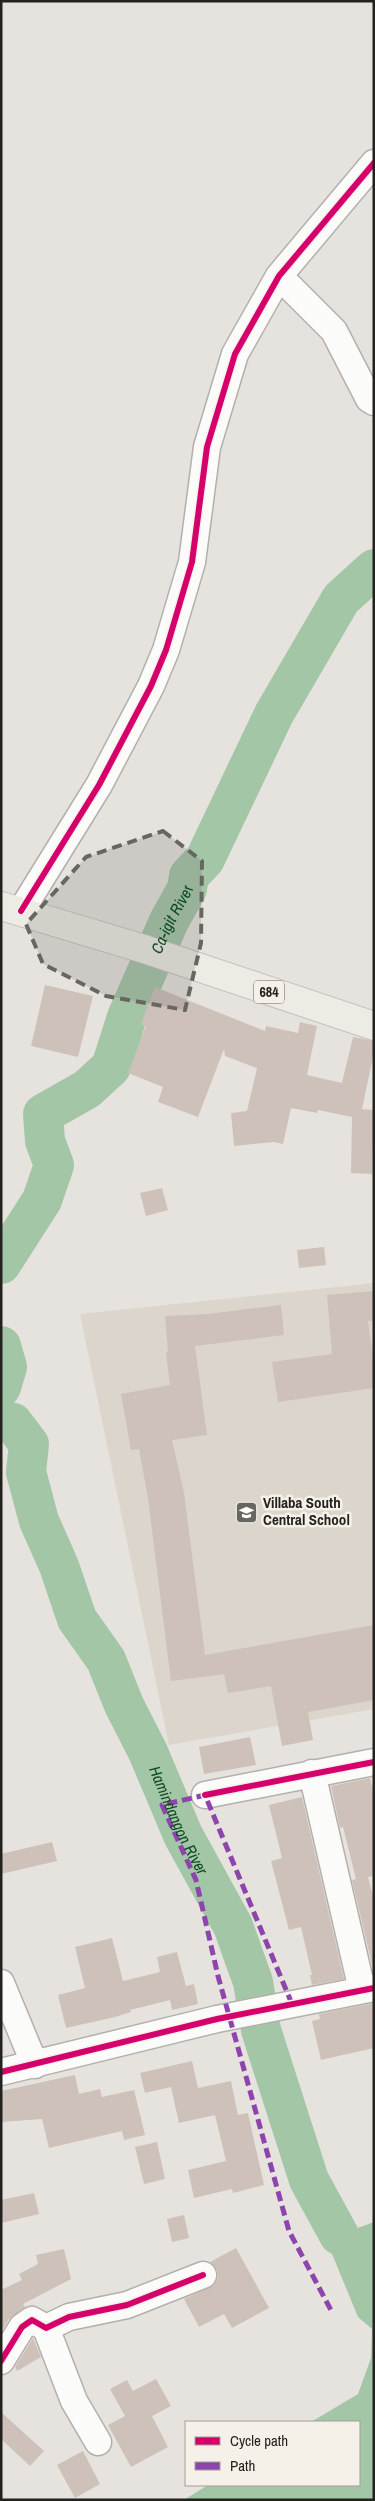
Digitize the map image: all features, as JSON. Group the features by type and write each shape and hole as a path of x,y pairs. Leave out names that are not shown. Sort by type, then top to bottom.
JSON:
{"main road":[{"name":"684","path":"11,909 154,953 374,1026"}],"street":[{"path":"11,909 99,785 151,686 166,650 192,562 207,447 235,354 279,276 374,164"},
{"path":"279,276 334,331 369,399 374,402"},
{"path":"205,1796 374,1762"},
{"path":"1,2072 217,2019 368,1989 312,1773"},
{"path":"1,1983 35,2065"},
{"path":"46,2328 69,2317 127,2305 203,2275"},
{"path":"1,2361 22,2327 32,2320 46,2328 74,2401 98,2442"}],"highlighted area":[{"path":"163,831 202,861 201,943 185,1010 106,996 43,964 26,924 86,857"}],"shaded area":[{"name":"Villaba South Central School","path":"374,1283 374,1709 169,1745 80,1314"},
{"path":"374,2222 374,2500 184,2500 206,2486 360,2486 360,2421 313,2421 358,2394 371,2358 372,2329 358,2317 330,2249 339,2235"}],"building":[{"path":"45,985 93,996 78,1057 31,1046"},
{"path":"155,987 265,1031 266,1026 298,1033 300,1022 317,1026 307,1075 342,1083 353,1037 374,1041 374,1052 362,1109 374,1110 372,1174 351,1173 352,1117 318,1110 317,1113 291,1108 283,1144 274,1142 234,1146 231,1113 247,1111 257,1068 225,1056 224,1049 198,1117 158,1102 163,1087 128,1073 146,1026 141,1024"},
{"path":"162,1188 168,1210 146,1216 140,1193"},
{"path":"324,1247 326,1265 299,1268 297,1250"},
{"path":"374,1291 374,1321 368,1321 374,1366 374,1388 278,1402 272,1362 332,1354 327,1295"},
{"path":"281,1305 284,1335 195,1346 207,1435 172,1440 184,1493 205,1655 374,1625 374,1700 308,1712 313,1740 282,1746 271,1686 228,1693 224,1674 171,1681 148,1498 139,1449 131,1450 121,1394 170,1385 166,1353 168,1352 165,1316 208,1314"},
{"path":"250,1737 256,1765 204,1774 199,1747"},
{"path":"370,1778 374,1795 374,1876 368,1877 374,1899 374,1973 352,1880 356,1879 343,1827 340,1828 331,1786"},
{"path":"302,1797 344,1979 312,1985 310,1975 312,1975 301,1927 289,1930 271,1861 282,1858 269,1805"},
{"path":"52,1842 57,1861 1,1874 1,1854"},
{"path":"112,1938 123,1981 160,1972 157,1957 177,1952 186,1986 194,1984 198,2004 172,2010 170,2000 130,2010 131,2012 115,2017 66,2028 58,1995 85,1988 75,1947"},
{"path":"374,2003 374,2048 321,2060 312,2021 320,2019 319,2014"},
{"path":"192,2061 198,2088 231,2081 238,2115 248,2113 264,2185 233,2193 232,2189 194,2198 188,2170 226,2161 215,2115 179,2123 171,2087 145,2093 140,2073"},
{"path":"75,2075 79,2094 100,2089 102,2097 134,2090 145,2135 124,2140 122,2131 49,2148 42,2119 1,2122 1,2091"},
{"path":"157,2142 165,2179 144,2184 135,2147"},
{"path":"34,2193 39,2214 1,2223 1,2200"},
{"path":"184,2215 189,2238 172,2242 167,2219"},
{"path":"236,2248 269,2308 232,2328 224,2314 199,2327 184,2299 214,2285 218,2278 217,2270 210,2262"},
{"path":"64,2249 71,2279 23,2304 25,2307 9,2319 1,2332 1,2290 22,2280 19,2274 38,2264 36,2255"},
{"path":"33,2338 41,2357 17,2371 15,2367"},
{"path":"156,2379 171,2406 152,2416 168,2447 131,2467 108,2425 125,2416 110,2389 127,2380 133,2391"},
{"path":"1,2412 44,2451 30,2466 1,2439"},
{"path":"83,2451 100,2484 75,2498 57,2465"}],"waterway":[{"name":"Ca-igit River","path":"1,1264 42,1200 54,1165 45,1141 43,1114 87,1089 111,1067 127,1017 169,921 187,889 189,876 205,859 274,714 341,599 374,569"},
{"name":"Ca-igit River","path":"1,1346 7,1367 1,1387"},
{"name":"Hamindangon River","path":"1,1420 13,1423 29,1444 26,1472 39,1521 59,1566 77,1619 106,1660 124,1705 148,1752 183,1835 233,1926 253,1982 261,2030 309,2180 339,2235"}],"marked path":[{"path":"292,2004 205,1795 162,1805 196,1880 218,1976 289,2231 332,2312"}],"cycle path":[{"path":"21,911 99,785 151,686 166,650 192,562 207,447 235,354 279,276 374,163"},
{"path":"205,1795 374,1762"},
{"path":"1,2072 217,2019 374,1988"},
{"path":"1,2361 22,2327 32,2320 46,2328 69,2317 127,2305 203,2275"}],"place":[{"name":"Villaba South Central School","path":"247,1512"}]}
